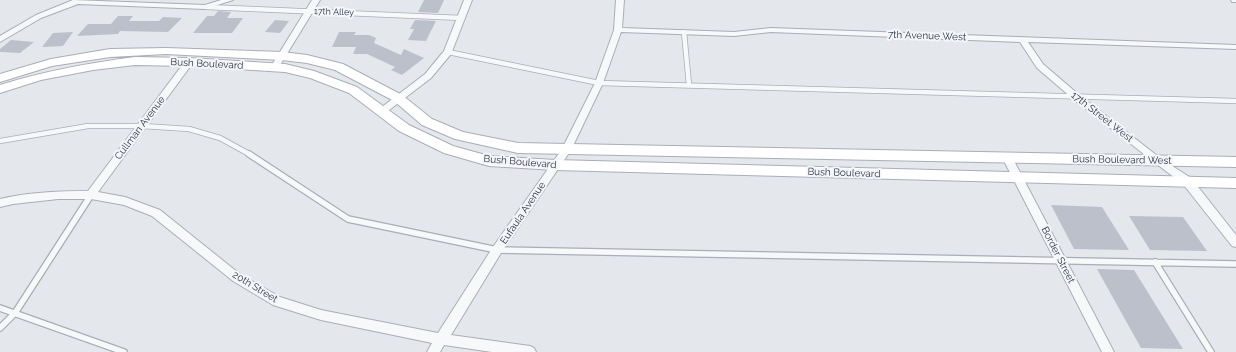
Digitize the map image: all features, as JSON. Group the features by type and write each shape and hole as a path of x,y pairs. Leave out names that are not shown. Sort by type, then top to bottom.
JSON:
{"main road":[{"name":"Bush Boulevard","path":"0,78 51,63 110,53 166,51 282,56 307,59 339,67 398,98 427,122 460,136 518,148 1007,157"},
{"name":"Bush Boulevard","path":"0,89 39,77 93,66 135,61 190,62 285,68 314,75 353,90 404,128 449,150 489,161 555,165 1018,177"},
{"name":"Bush Boulevard West","path":"1007,157 1236,162"},
{"name":"Bush Boulevard West","path":"1018,177 1236,182"}],"street":[{"path":"0,40 25,23 51,11 84,0"},
{"name":"17th Alley","path":"76,2 205,7 229,0"},
{"path":"274,68 316,0"},
{"path":"381,112 428,76 448,52 468,0"},
{"name":"Eufaula Avenue","path":"433,352 497,250 566,150 599,83 618,30 620,0"},
{"name":"7th Avenue West","path":"618,30 734,34 771,30 1236,47"},
{"name":"17th Street West","path":"1022,39 1040,66 1075,96 1157,160 1187,181 1236,243"},
{"name":"Cullman Avenue","path":"91,194 190,62"},
{"name":"Border Street","path":"1007,157 1108,352"},
{"name":"20th Street","path":"0,203 12,200 58,195 91,194 125,201 156,213 237,278 277,301 321,315 442,339 530,352"}],"lane":[{"name":"17th Alley","path":"205,7 462,18"},
{"path":"684,32 689,86"},
{"path":"448,52 599,83 1236,101"},
{"path":"0,141 88,126 142,126 189,129 220,138 256,158 348,219 497,250 1236,264"},
{"path":"0,328 16,313 91,194"},
{"path":"1155,262 1211,352"},
{"path":"0,308 124,352"}],"building":[{"path":"424,0 444,0 438,13 418,12"},
{"path":"218,11 231,12 227,18 243,18 232,33 193,33 207,16 214,16"},
{"path":"118,16 133,16 129,21 159,21 163,17 182,18 168,32 120,31 118,34 77,36 88,24 111,24"},
{"path":"275,20 289,21 280,33 265,32"},
{"path":"415,20 436,21 426,41 408,40 414,29 410,29"},
{"path":"73,32 63,46 42,47 53,33"},
{"path":"339,32 356,32 354,35 369,35 376,38 374,43 401,55 404,49 424,58 402,75 391,70 395,67 367,54 353,54 356,47 332,47"},
{"path":"11,40 34,42 20,53 0,52 0,49"},
{"path":"1051,205 1102,207 1129,250 1074,249"},
{"path":"1129,216 1183,217 1207,251 1150,250"},
{"path":"1097,269 1134,270 1183,349 1141,348"}]}
